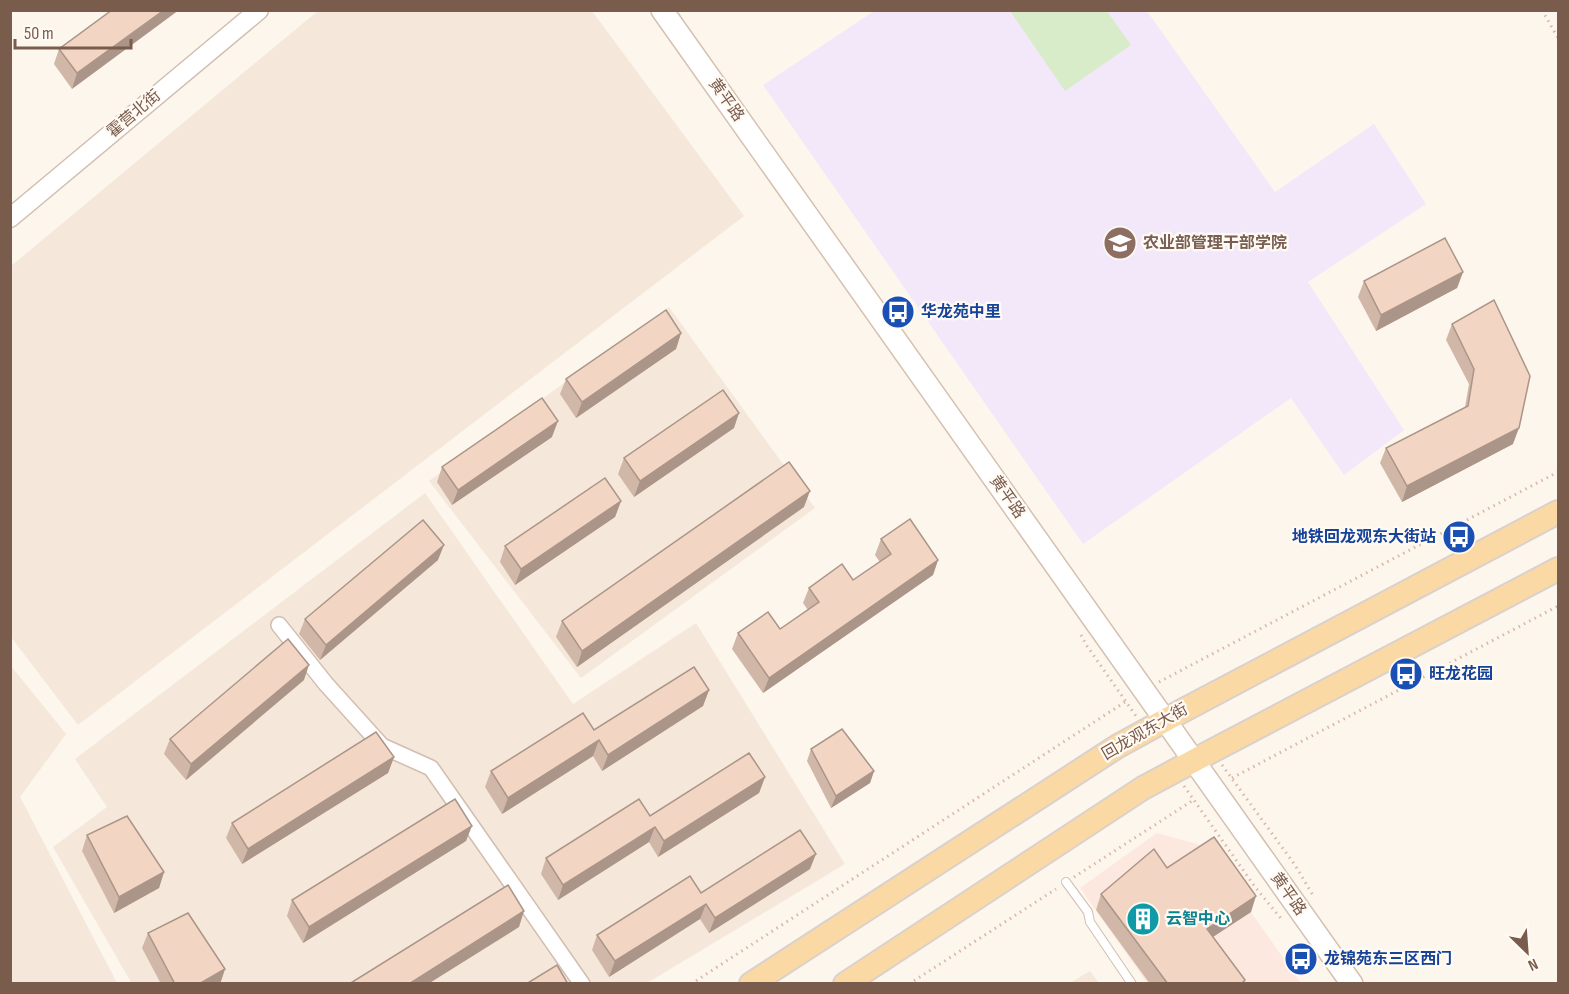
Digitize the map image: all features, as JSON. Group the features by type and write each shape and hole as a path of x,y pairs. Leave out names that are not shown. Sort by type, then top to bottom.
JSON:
{"main road":[{"name":"黄平路","path":"662,10 1173,715 1352,984"},
{"name":"回龙观东大街","path":"751,984 1118,746 1558,512"},
{"path":"845,984 1143,789 1558,569"}],"street":[{"name":"霍营北街","path":"10,218 259,10"},
{"path":"279,625 326,684 382,746 431,768 582,984"}],"lane":[{"path":"1066,882 1088,912 1090,922 1132,984"}],"path":[{"path":"1542,10 1558,38"},
{"path":"1209,656 1558,472"},
{"path":"1263,762 1558,606"},
{"path":"1155,674 1173,715"},
{"path":"691,984 1093,723"},
{"path":"1202,756 1252,807"},
{"path":"909,984 1154,826"}],"shaded area":[{"path":"319,10 592,11 744,216 78,725 11,637 11,266"},
{"name":"农业部管理干部学院","path":"874,11 1147,11 1275,192 1374,124 1426,204 1308,282 1404,430 1344,475 1291,398 1083,544 763,85"},
{"path":"669,307 815,508 581,678 429,481"},
{"path":"425,493 573,704 696,623 845,864 647,983 132,984 53,847 107,807 75,759"},
{"path":"11,666 66,734 20,797 117,983 11,983"},
{"path":"1157,833 1204,846 1301,983 1147,983 1080,888"},
{"path":"1090,971 1099,983 1070,983"}],"green space":[{"path":"1010,11 1107,11 1131,45 1065,91"}],"building":[{"path":"112,10 164,10 77,73 59,49"},
{"path":"1445,238 1463,272 1381,315 1364,281"},
{"path":"1494,300 1530,376 1519,428 1407,486 1386,448 1468,406 1474,369 1452,324"},
{"path":"666,310 681,333 582,402 566,379"},
{"path":"723,390 739,413 640,481 624,458"},
{"path":"542,398 558,421 458,490 442,467"},
{"path":"789,462 810,491 582,651 562,621"},
{"path":"605,478 621,501 521,569 505,546"},
{"path":"910,519 938,560 769,678 738,633 768,612 780,629 819,602 809,588 842,564 853,580 891,554 881,539"},
{"path":"423,520 444,545 326,645 305,619"},
{"path":"288,639 309,665 191,764 170,739"},
{"path":"694,667 709,690 608,755 599,740 508,798 491,771 583,713 594,730"},
{"path":"842,729 874,771 836,796 811,749"},
{"path":"376,732 394,757 248,849 232,823"},
{"path":"749,753 765,777 664,841 655,827 563,885 546,858 639,799 650,816"},
{"path":"455,799 472,826 309,927 292,900"},
{"path":"127,816 164,872 119,897 87,835"},
{"path":"800,830 816,854 715,918 706,904 615,961 597,935 690,876 701,893"},
{"path":"1214,837 1256,896 1207,929 1245,980 1241,984 1168,984 1101,894 1154,849 1167,868"},
{"path":"508,885 524,911 409,984 349,984"},
{"path":"188,913 225,969 199,984 175,984 148,933"},
{"path":"557,965 568,984 526,984"}],"place":[{"name":"农业部管理干部学院","path":"1120,243"},
{"name":"华龙苑中里","path":"898,312"},
{"name":"地铁回龙观东大街站","path":"1459,537"},
{"name":"旺龙花园","path":"1406,674"},
{"name":"云智中心","path":"1143,919"},
{"name":"龙锦苑东三区西门","path":"1301,959"}]}
